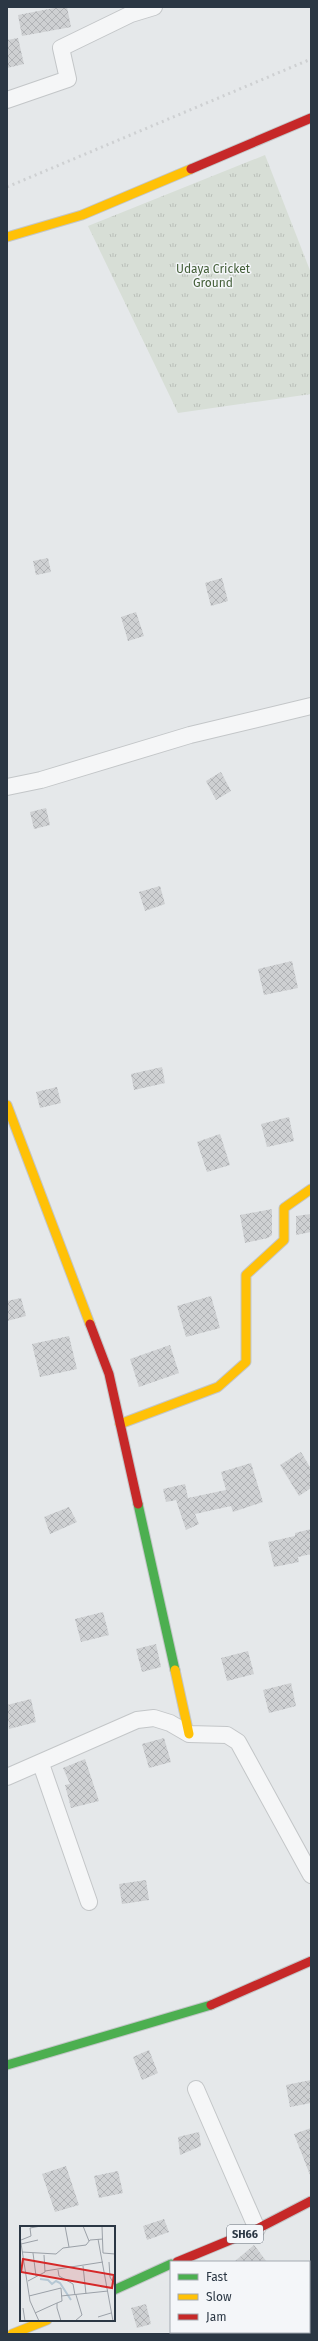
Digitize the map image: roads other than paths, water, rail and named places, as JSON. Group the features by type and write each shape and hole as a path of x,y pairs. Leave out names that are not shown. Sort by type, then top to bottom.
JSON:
{"street":[{"path":"7,100 68,79 61,48 131,14 154,7"},
{"path":"7,237 82,215 311,118"},
{"path":"7,787 41,780 190,735 311,706"},
{"path":"7,1105 109,1374 189,1734"},
{"path":"120,1424 218,1387 246,1362 246,1275 284,1240 284,1208 311,1189"},
{"path":"7,1777 41,1764 137,1720 154,1718 170,1723 189,1734 227,1735 238,1742 311,1875"},
{"path":"41,1764 89,1902"},
{"path":"7,2065 214,2004 311,1961"},
{"path":"196,2089 257,2228"},
{"name":"SH66","path":"179,2261 309,2207"},
{"path":"115,2290 170,2264"},
{"path":"12,2334 44,2321"}],"railway":[{"path":"7,187 311,59"}],"park label":[{"name":"Udaya Cricket Ground","path":"213,276"}]}
